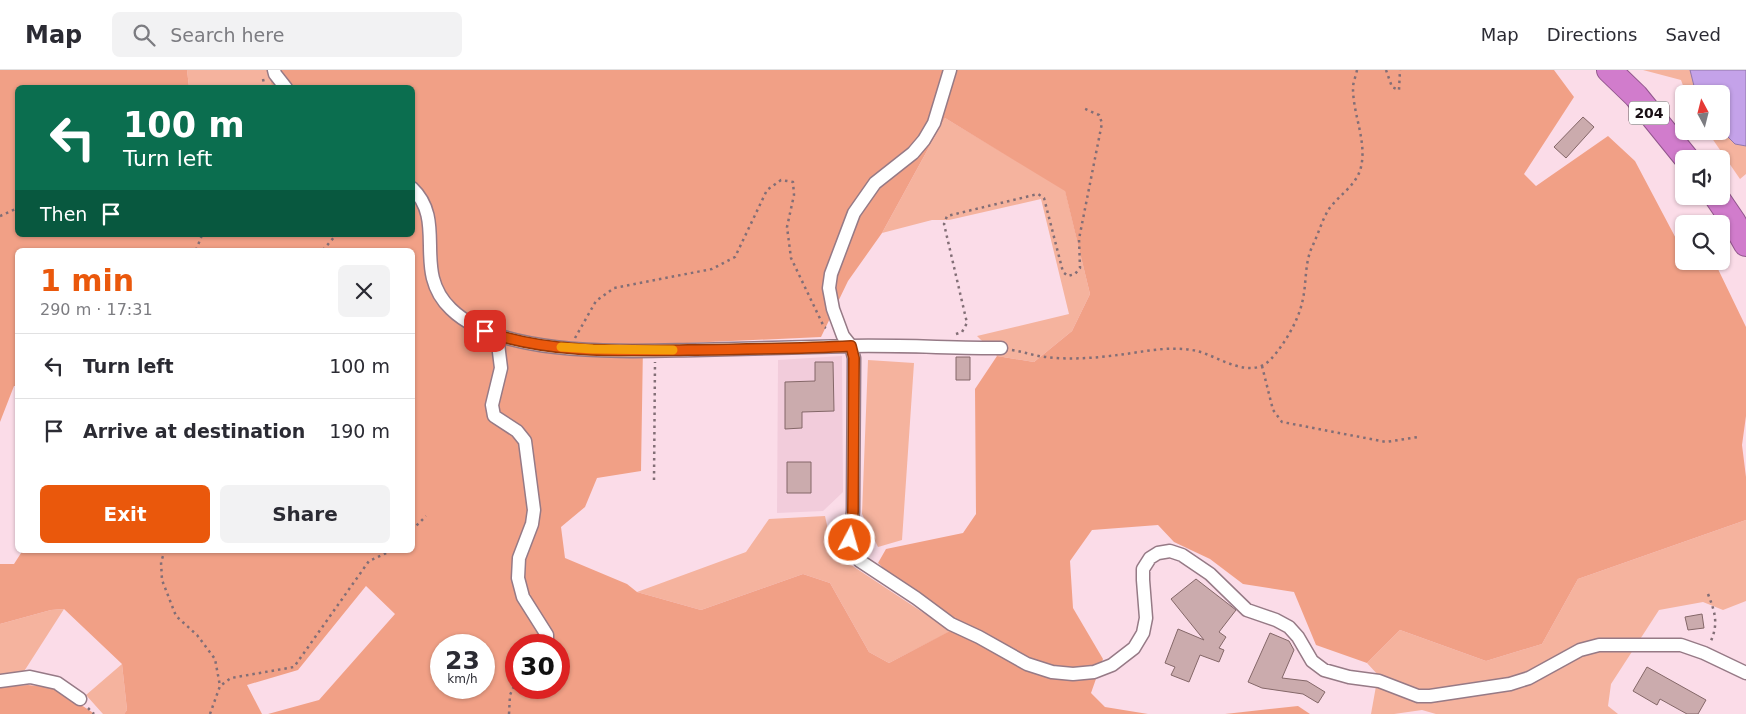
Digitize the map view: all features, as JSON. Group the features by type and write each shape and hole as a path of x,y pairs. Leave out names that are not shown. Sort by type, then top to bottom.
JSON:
{"highway":[{"name":"204","path":"1609,70 1636,96 1680,150"},
{"path":"1722,205 1746,244"}],"street":[{"path":"274,70 284,85"},
{"path":"950,70 934,123 924,140 913,153 876,183 854,213 831,274 829,288 833,309 854,358 853,492 850,540 853,552 860,561 951,624 979,637 1027,664 1052,672 1073,674 1094,672 1112,665 1134,648 1143,633 1146,618 1144,569 1150,558 1158,553 1170,551 1182,555 1210,574 1247,610 1276,620 1289,627 1298,637 1312,661 1324,670 1348,677 1378,681 1418,696 1430,696 1510,684 1529,678 1580,650 1599,645 1681,645 1704,653 1746,673"},
{"path":"415,192 423,201 428,218 430,239 429,263 432,281 437,293 451,309 473,327 497,336 569,348 655,350 800,348 847,341 1001,348"},
{"path":"497,336 501,368 492,405 494,416 517,431 526,441 534,510 532,524 519,558 518,578 523,597 546,634"},
{"path":"0,681 30,677 58,683 80,699"}],"path":[{"path":"1001,348 1029,352 1045,357 1073,358 1118,355 1150,350 1197,351 1238,366 1252,368 1262,366 1271,359 1295,325 1302,302 1305,270 1309,254 1329,209 1355,180 1361,168 1363,149 1354,105 1353,86 1357,70"},
{"path":"1386,70 1392,87 1399,90 1400,70"},
{"path":"953,335 962,332 967,323 944,224 948,216 1038,194 1044,198 1063,272 1068,276 1076,274 1080,268 1079,239 1102,123 1099,115 1083,108"},
{"path":"569,348 596,301 614,288 712,269 735,257 767,190 781,180 793,182 794,195 787,227 791,258 824,327 847,341"},
{"path":"0,216 15,209"},
{"path":"325,248 334,237"},
{"path":"654,480 655,350"},
{"path":"1262,366 1273,410 1282,422 1386,442 1418,437"},
{"path":"415,527 426,516"},
{"path":"164,553 161,562 162,580 176,616 197,635 215,659 220,686 210,714"},
{"path":"220,686 230,678 294,667 369,561 386,553"},
{"path":"1704,653 1713,637 1716,618 1708,594"},
{"path":"509,714 510,699"}],"shaded area":[{"path":"0,70 187,70 189,85 15,85 15,237 415,237 415,85 271,85 267,70 1554,70 1574,97 1524,174 1536,186 1608,136 1635,161 1675,237 1675,270 1718,270 1746,327 1746,416 1742,445 1746,477 1746,520 1578,579 1542,644 1486,661 1400,630 1367,663 1316,645 1294,592 1243,584 1210,559 1174,542 1158,525 1092,530 1070,561 1073,608 1103,659 1091,693 1105,707 1148,714 268,714 319,700 395,614 366,586 298,670 247,685 262,714 124,714 127,710 122,664 64,609 51,610 0,624 0,564 14,564 21,553 415,553 415,248 15,248 15,386 0,422","holes":["945,118 1065,191 1090,294 1072,331 1034,362 997,356 975,389 976,514 963,533 886,549 878,563 950,631 889,663 869,652 830,583 803,574 701,610 637,592 627,584 565,558 561,527 585,507 597,478 641,471 643,345 821,337 848,281 882,233"]},
{"path":"187,70 267,70 271,85 189,85"},
{"path":"1643,70 1690,70 1694,85 1683,85 1681,80"},
{"path":"1690,70 1746,70 1746,146 1735,144 1730,139 1730,85 1694,85"},
{"path":"945,118 1065,190 1090,294 1072,331 1034,362 997,356 977,336 1069,314 1041,199 949,220 932,220 882,233"},
{"path":"1730,139 1735,144 1746,146 1746,174 1740,179 1730,164 1730,150 1720,150 1713,140"},
{"path":"842,356 843,492 823,511 777,513 778,360"},
{"path":"868,360 914,363 902,540 878,547 862,514"},
{"path":"825,516 833,553 951,631 889,663 869,652 830,583 803,574 701,610 637,592 746,552 769,519"},
{"path":"1746,520 1746,601 1723,610 1703,602 1659,610 1611,684 1608,706 1618,714 1436,714 1422,710 1394,714 1371,714 1378,675 1367,663 1400,630 1486,661 1542,644 1578,579"},
{"path":"64,609 23,673 0,676 0,624 51,610"},
{"path":"122,664 127,710 124,714 103,714 86,695"},
{"path":"28,685 55,688 95,714 0,714 0,687"},
{"path":"1298,706 1310,714 1225,714"}],"building":[{"path":"1583,117 1594,127 1566,158 1554,147"},
{"path":"956,357 970,357 970,380 956,380"},
{"path":"815,362 833,362 834,411 802,412 802,428 785,429 785,382 815,381"},
{"path":"787,462 811,462 811,493 787,493"},
{"path":"1196,579 1236,610 1219,632 1226,637 1219,648 1224,650 1219,662 1200,655 1189,682 1171,675 1175,667 1165,663 1178,629 1204,640 1171,599"},
{"path":"1702,614 1704,628 1688,630 1685,617"},
{"path":"1270,633 1289,641 1294,650 1282,678 1307,681 1325,692 1318,703 1303,694 1262,688 1248,682"},
{"path":"1647,667 1706,700 1698,714 1687,714 1660,699 1657,705 1633,691"}],"slow traffic":[{"path":"561,347 673,350"}],"route":[{"path":"485,331 497,336 531,343 593,349 727,350 851,346 854,358 853,512 850,540"}]}
